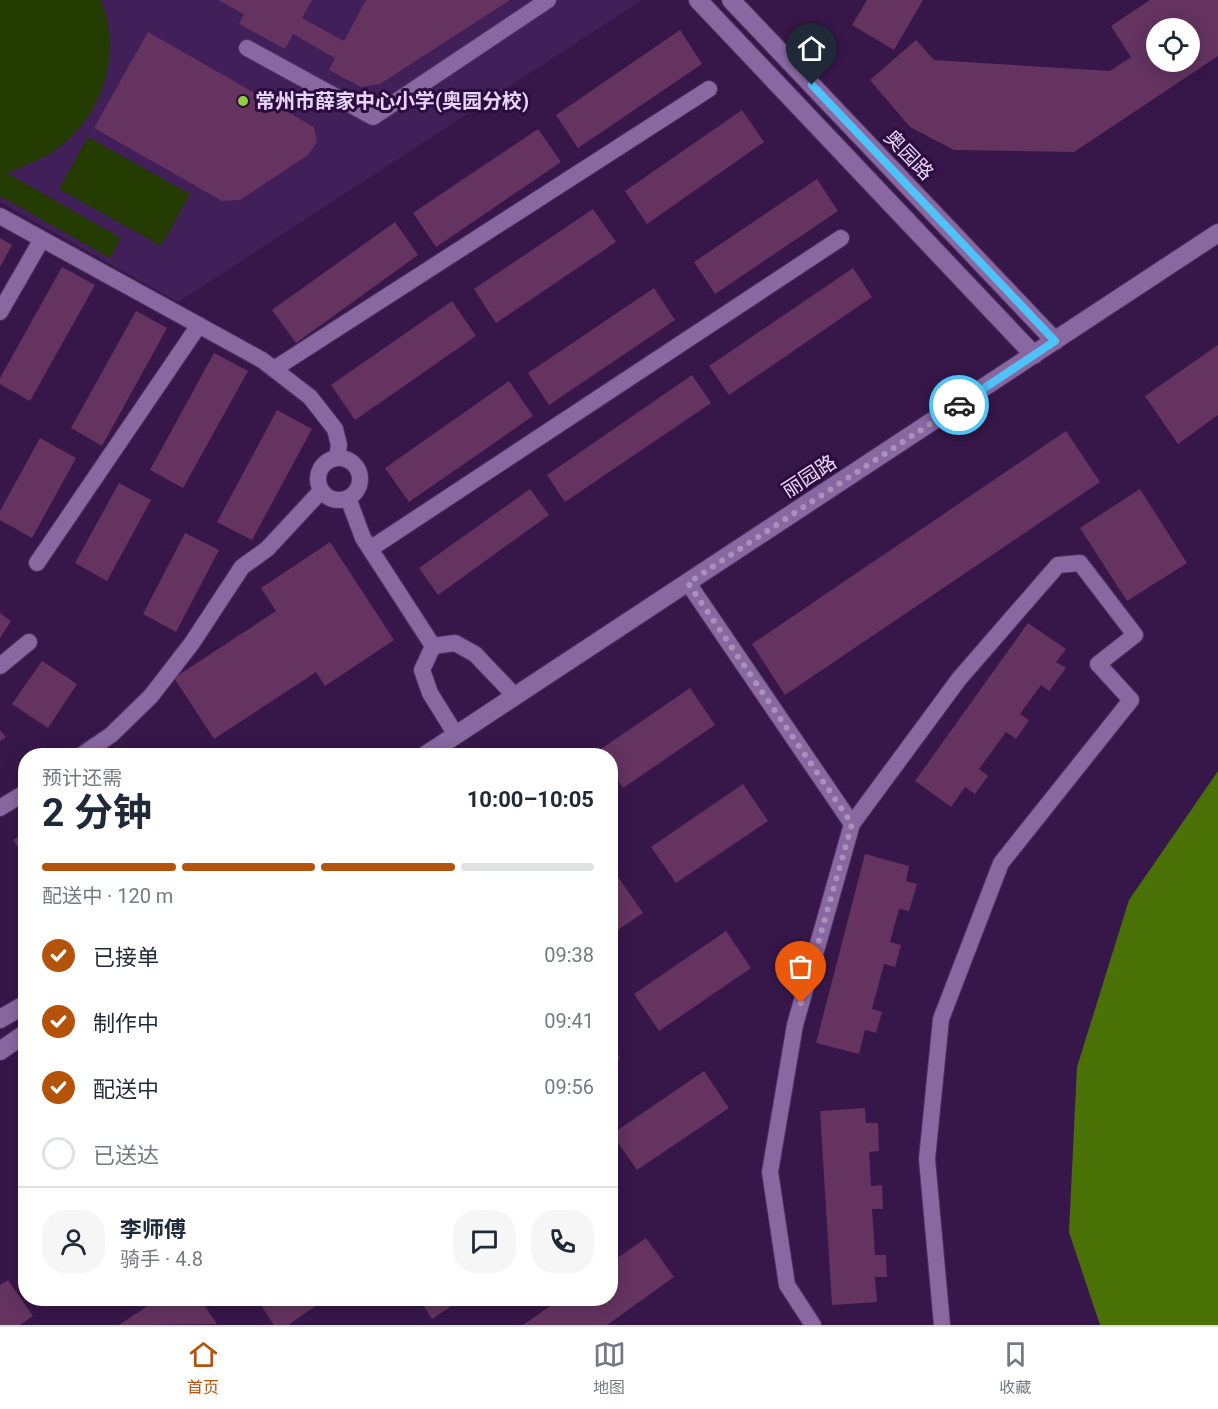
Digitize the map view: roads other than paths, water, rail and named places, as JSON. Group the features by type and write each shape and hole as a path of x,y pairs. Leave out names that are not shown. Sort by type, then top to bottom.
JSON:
{"street":[{"path":"698,0 1034,355"},
{"name":"奥园路","path":"730,0 1055,341"},
{"name":"丽园路","path":"436,748 1218,233"},
{"path":"0,1019 18,1009"},
{"path":"0,1051 18,1039"}],"lane":[{"path":"247,48 373,117 548,0"},
{"path":"274,369 709,89"},
{"path":"0,216 262,360 310,397 335,429 339,446 337,457"},
{"path":"370,549 841,238"},
{"path":"0,312 42,239"},
{"path":"37,563 199,325"},
{"path":"337,457 351,461 360,473 358,488 348,498 333,499 321,491 317,477 324,463 337,457"},
{"path":"92,748 111,735 151,696 192,643 242,567 267,549 321,491"},
{"path":"348,498 363,538 433,646"},
{"path":"813,1325 787,1285 770,1172 795,1025 852,824 959,679 1058,565 1080,563 1135,634 1098,664 1131,700 1001,863 941,1019 927,1159 942,1325"},
{"path":"688,583 852,824"},
{"path":"0,666 28,642"},
{"path":"433,646 455,643 475,654 515,696"},
{"path":"433,646 422,670 430,693 456,735"},
{"path":"0,808 18,797"}],"place":[{"name":"常州市薛家中心小学(奥园分校)","path":"243,101"}]}
